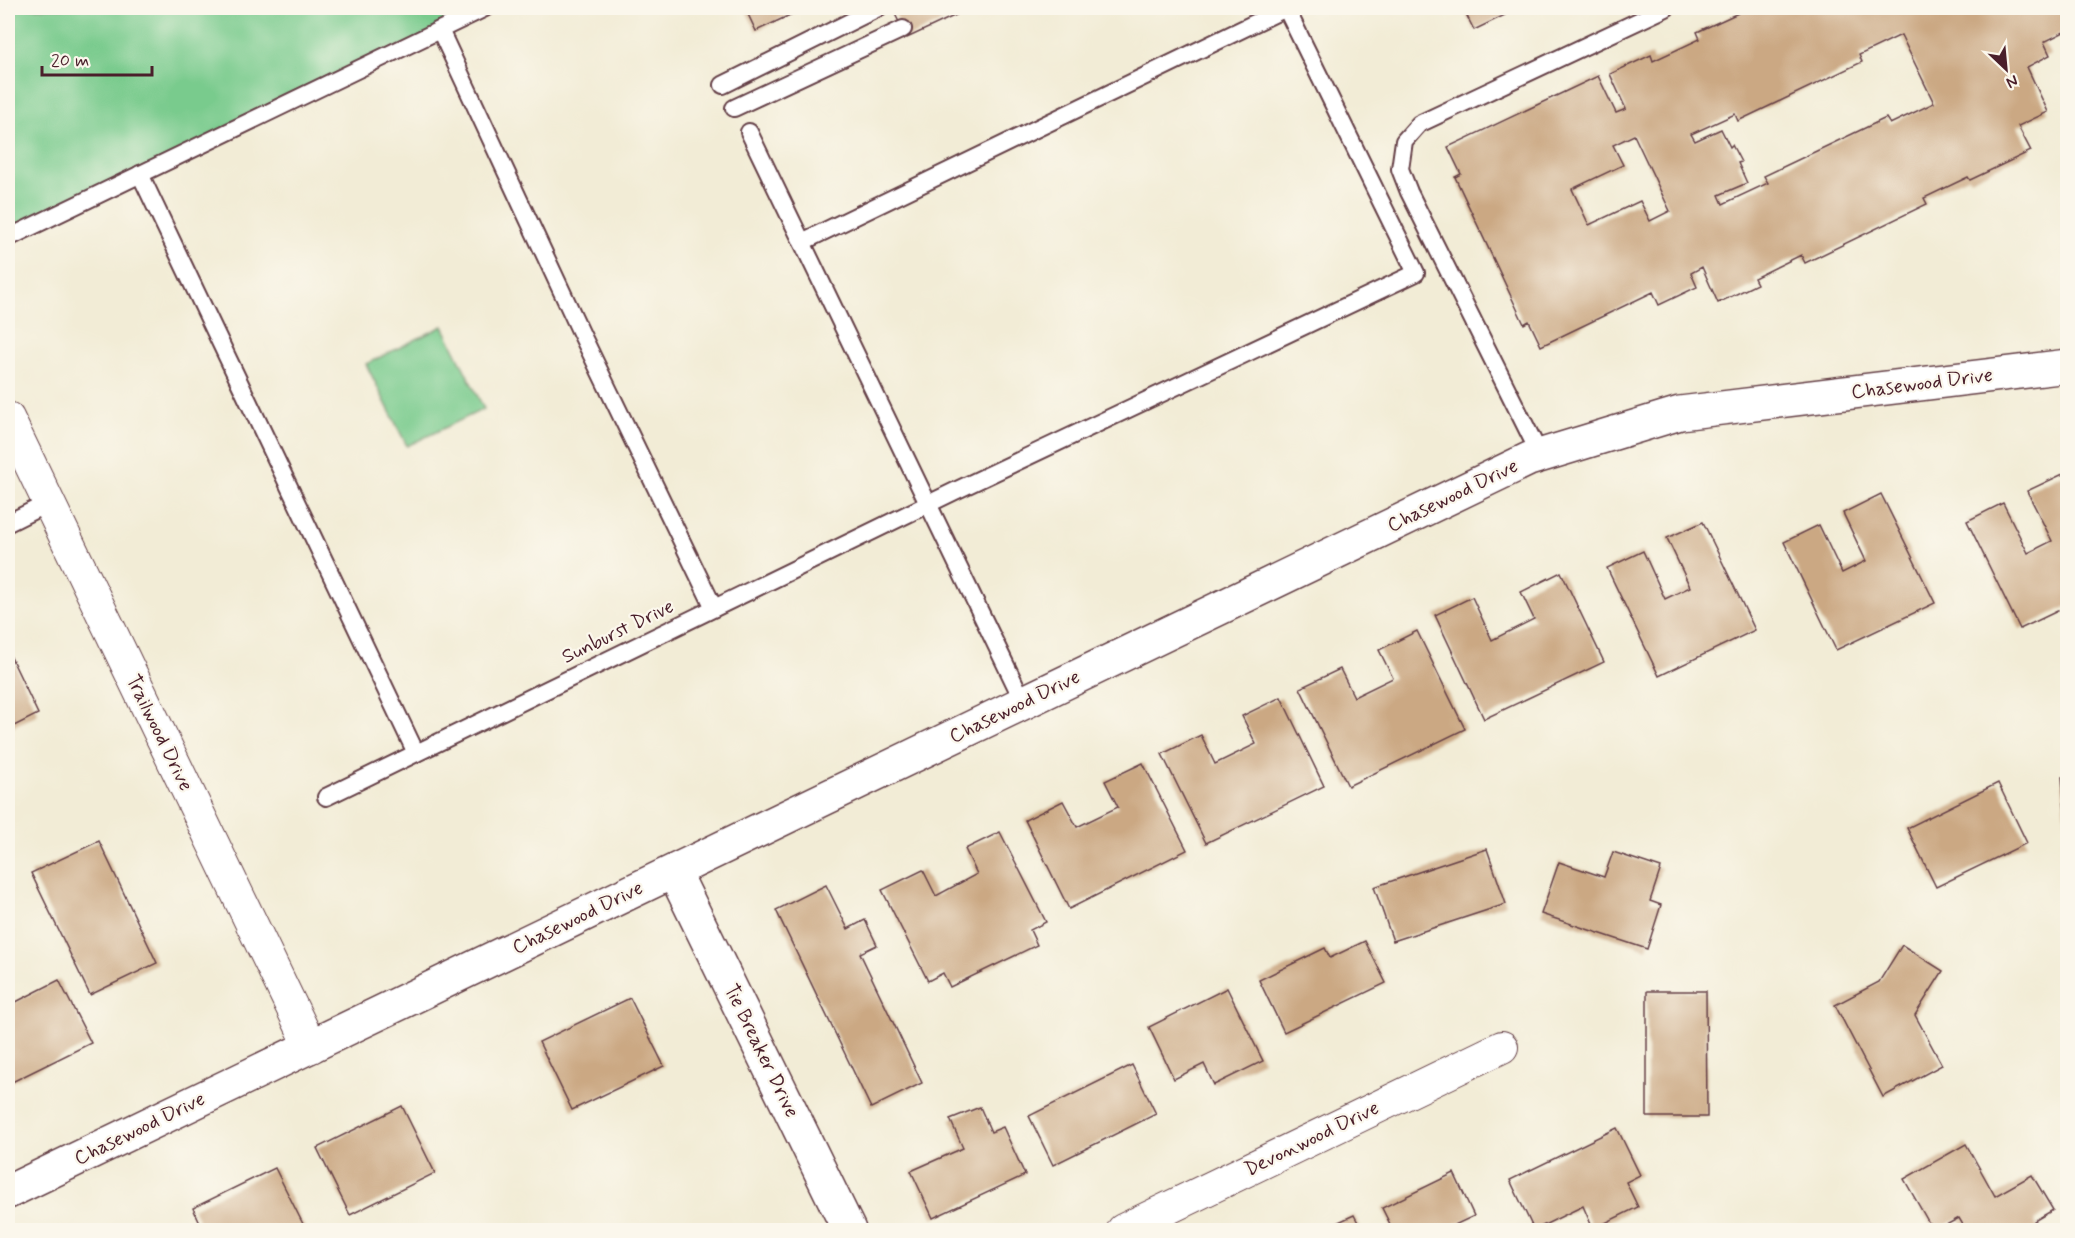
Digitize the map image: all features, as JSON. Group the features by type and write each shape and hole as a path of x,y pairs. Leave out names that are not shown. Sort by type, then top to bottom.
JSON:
{"street":[{"name":"Chasewood Drive","path":"8,1192 1529,459 1680,414 2067,366"},
{"name":"Trailwood Drive","path":"8,418 311,1047"},
{"name":"Tie Breaker Drive","path":"674,872 849,1230"},
{"name":"Devonwood Drive","path":"1123,1230 1502,1047"}],"lane":[{"path":"8,238 485,8"},
{"path":"723,85 878,8"},
{"name":"Sunburst Drive","path":"326,797 928,504 1416,273 1286,8 802,242"},
{"path":"1540,456 1409,192 1400,169 1404,141 1419,124 1666,8"},
{"path":"734,108 903,29"},
{"path":"440,30 588,348 714,608"},
{"path":"749,132 1024,703"},
{"path":"140,174 416,753"},
{"path":"8,523 48,503"}],"green space":[{"path":"8,8 485,8 8,238"},
{"path":"443,326 484,409 407,446 366,364"}],"building":[{"path":"745,8 805,8 756,31"},
{"path":"892,8 971,8 907,38"},
{"path":"1463,8 1501,8 1505,15 1474,30"},
{"path":"1749,8 2068,8 2068,30 2044,42 2050,55 2027,67 2048,112 2018,126 2031,151 1970,180 1968,177 1924,198 1927,204 1805,263 1801,255 1754,278 1757,284 1718,303 1702,267 1691,273 1697,287 1659,305 1653,292 1541,346 1529,321 1524,324 1455,177 1461,174 1448,147 1598,76 1616,113 1626,109 1610,74 1651,55 1653,61 1700,39 1697,32","holes":["1901,35 1934,103 1890,124 1886,118 1764,176 1768,183 1723,204 1719,195 1747,183 1738,163 1741,162 1721,129 1695,141 1691,134 1735,114 1738,121 1862,62 1859,55","1634,135 1670,211 1650,221 1640,201 1589,225 1572,189 1623,165 1613,145"]},
{"path":"2065,473 2068,479 2068,606 2020,629 1967,521 2003,503 2028,553 2052,541 2027,491"},
{"path":"1881,494 1935,603 1836,650 1784,542 1819,525 1842,573 1866,561 1843,513"},
{"path":"1703,522 1755,630 1659,676 1607,568 1643,551 1665,599 1690,587 1667,538"},
{"path":"1561,572 1604,662 1484,719 1435,615 1472,597 1492,640 1534,619 1521,592"},
{"path":"1417,631 1465,729 1348,786 1300,688 1340,669 1354,697 1393,678 1379,650"},
{"path":"8,651 38,714 8,729"},
{"path":"1281,697 1324,786 1206,843 1162,754 1201,735 1215,764 1256,744 1242,716"},
{"path":"1143,763 1187,850 1069,909 1025,820 1063,801 1077,827 1118,807 1105,781"},
{"path":"2062,777 2068,777 2068,827 2066,827"},
{"path":"1998,783 2027,843 1936,887 1907,828"},
{"path":"1000,832 1046,922 1030,930 1037,945 950,987 943,973 928,981 882,890 923,870 936,896 977,874 965,849"},
{"path":"99,841 157,963 90,995 31,873"},
{"path":"1487,849 1506,904 1393,941 1374,887"},
{"path":"1613,852 1661,868 1650,901 1661,905 1647,949 1541,914 1559,862 1604,877"},
{"path":"826,885 848,929 865,920 877,945 860,953 922,1083 871,1108 776,910"},
{"path":"1365,941 1386,983 1284,1032 1259,980 1325,948 1330,958"},
{"path":"1902,945 1943,971 1915,1015 1942,1065 1883,1097 1835,1005 1879,982"},
{"path":"59,980 91,1043 8,1084 8,1006"},
{"path":"1227,988 1263,1061 1214,1085 1204,1064 1174,1079 1149,1027"},
{"path":"1647,991 1706,991 1707,1117 1647,1117"},
{"path":"630,998 664,1066 572,1110 539,1042"},
{"path":"1132,1065 1156,1114 1053,1165 1029,1116"},
{"path":"402,1106 435,1173 350,1215 317,1148"},
{"path":"980,1107 991,1132 1003,1127 1025,1175 933,1218 911,1171 963,1148 950,1119"},
{"path":"1617,1128 1640,1175 1626,1182 1638,1207 1593,1229 1583,1206 1534,1230 1510,1180"},
{"path":"1966,1144 1995,1196 2032,1175 2053,1210 2034,1221 2039,1230 1966,1230 1959,1218 1933,1230 1904,1179"},
{"path":"275,1168 306,1230 203,1230 193,1208"},
{"path":"1454,1173 1474,1216 1444,1230 1393,1230 1382,1208"},
{"path":"1354,1215 1362,1230 1321,1230"}]}
